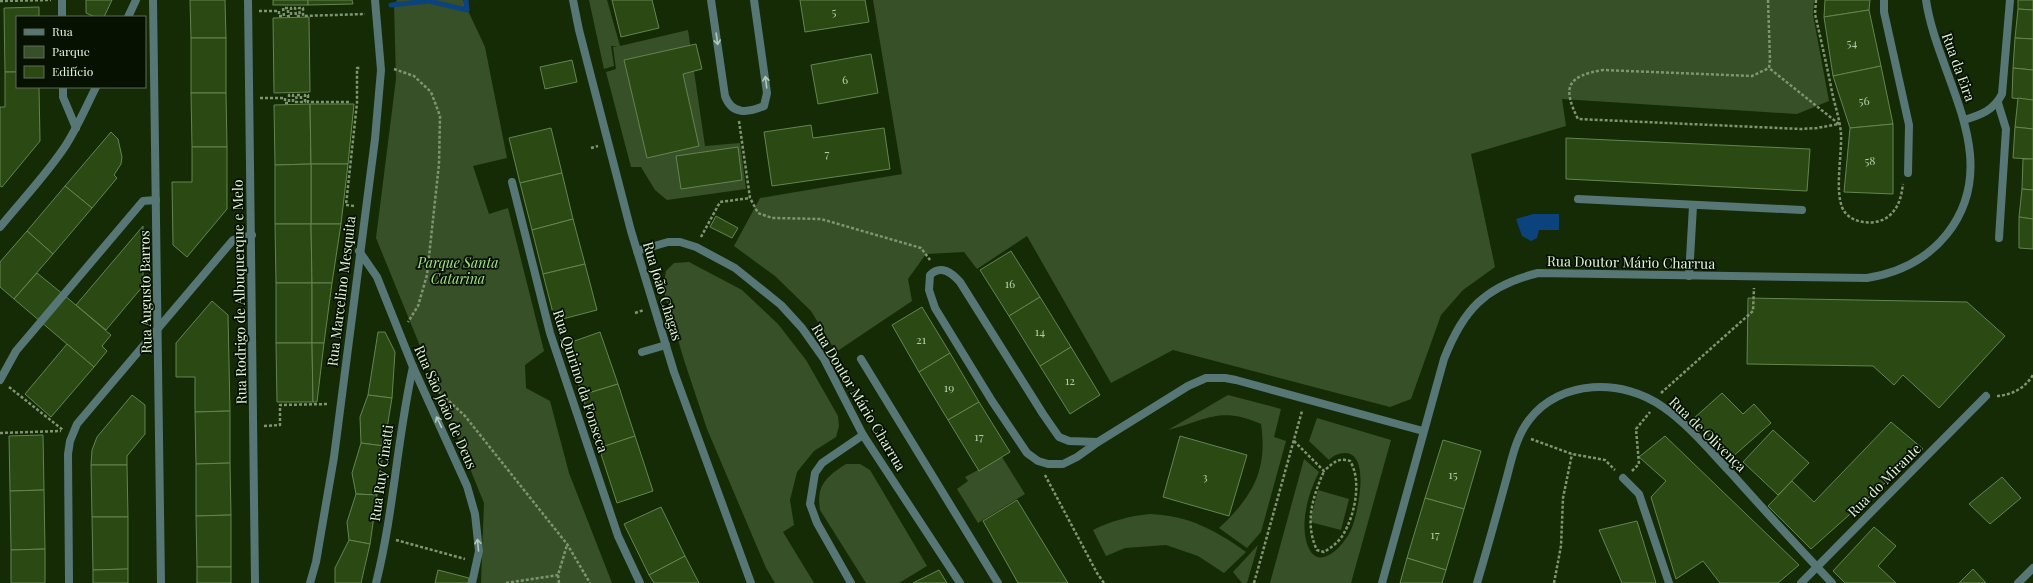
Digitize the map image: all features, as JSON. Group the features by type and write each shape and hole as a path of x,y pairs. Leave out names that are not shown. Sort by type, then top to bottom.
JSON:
{"street":[{"path":"62,0 62,16"},
{"path":"128,16 136,0"},
{"name":"Rua Augusto Barros","path":"153,0 159,327 161,583"},
{"name":"Rua Rodrigo de Albuquerque e Melo","path":"248,0 256,583"},
{"name":"Rua Marcelino Mesquita","path":"310,583 316,562 334,457 339,404 349,348 359,250 374,139 381,70 375,0"},
{"name":"Rua João Chagas","path":"573,0 579,30 638,251 666,345 751,583"},
{"path":"711,0 725,96 730,106 738,110 748,112 764,106 767,93 754,0"},
{"path":"1884,0 1884,12 1909,125 1908,173"},
{"name":"Rua da Eira","path":"1926,0 1934,33 1964,120 1989,111 1998,103 2002,94 2010,0"},
{"path":"63,88 63,97 76,128"},
{"path":"0,226 54,162 76,128 96,88"},
{"path":"1998,103 2006,129 1998,238"},
{"name":"Rua Doutor Mário Charrua","path":"1382,583 1444,359 1453,336 1462,320 1474,305 1485,296 1522,277 1538,273 1867,278 1897,271 1914,263 1931,252 1954,225 1962,210 1968,192 1970,157 1964,120"},
{"name":"Rua Quirino da Fonseca","path":"512,182 550,334 618,536 640,583"},
{"path":"1578,199 1693,206 1802,210"},
{"path":"0,380 16,351 143,201 156,200"},
{"path":"1689,276 1693,206"},
{"path":"68,583 68,454 72,435 84,414 233,240 252,235"},
{"name":"Rua Doutor Mário Charrua","path":"638,251 668,242 680,242 696,247 735,268 781,304 802,328 824,358 863,435 960,583"},
{"name":"Rua São João de Deus","path":"359,250 377,277 413,367 467,486 475,514 479,551 472,583"},
{"path":"1098,442 1080,443 1058,437 985,325 960,282 953,274 938,270 930,275 930,298 935,308 1017,441 1026,453 1038,461 1048,464 1063,464 1077,457 1098,442 1188,386 1206,378 1231,379 1423,431"},
{"path":"642,352 666,345"},
{"name":"Rua Doutor Mário Charrua","path":"861,358 998,583"},
{"name":"Rua Ruy Cinatti","path":"376,583 385,536 404,407 413,367"},
{"name":"Rua de Olivença","path":"1477,583 1520,435 1529,420 1548,400 1578,389 1601,388 1622,390 1652,401 1666,410 1704,445 1832,583"},
{"name":"Rua do Mirante","path":"1801,583 1986,396"},
{"path":"851,583 817,523 810,504 815,473 822,463 863,435"},
{"path":"1623,478 1639,494 1669,583"},
{"path":"2018,583 2033,568"},
{"name":"Rua Doutor Mário Charrua","path":"1377,583 1384,574"}],"path":[{"path":"0,1 62,0"},
{"path":"1768,0 1769,68"},
{"path":"1816,0 1815,14 1839,124 1839,194 1842,207 1849,218 1871,223 1885,219 1895,210 1901,199 1903,184 1908,173"},
{"path":"248,11 279,11 279,16 284,16 283,8 288,8 288,16 291,16 291,8 295,8 296,16 300,16 299,8 303,8 303,16 377,14"},
{"path":"361,68 357,68 357,103 346,205 365,208"},
{"path":"1769,68 1839,124"},
{"path":"1769,68 1752,76 1603,70 1586,73 1573,80 1569,88 1570,103 1578,119 1801,129 1839,124"},
{"path":"394,69 414,76 431,92 440,116 439,164 427,275 418,306 400,336"},
{"path":"250,98 285,98 285,103 289,103 289,95 293,95 293,102 297,102 296,95 301,95 301,102 305,102 305,95 308,95 308,102 351,102"},
{"path":"738,110 750,198 758,212 772,218 821,219 920,248 938,270"},
{"path":"696,247 720,202 750,198"},
{"path":"1520,435 1572,454 1604,460 1623,478 1639,464 1636,429 1650,413 1652,401 1753,311 1755,277"},
{"path":"1986,396 2009,396 2029,382 2033,375"},
{"path":"0,380 64,431 0,433"},
{"path":"436,389 465,416 567,544 590,583"},
{"path":"1256,583 1305,399"},
{"path":"280,426 280,405 339,404"},
{"path":"1294,441 1324,471"},
{"path":"1554,583 1561,546 1564,498 1572,454"},
{"path":"1342,458 1350,461 1355,468 1356,485 1355,500 1344,533 1334,546 1324,552 1317,550 1310,531 1315,492 1324,471 1334,462 1342,458"},
{"path":"1038,461 1097,573 1104,583"},
{"path":"385,536 477,563"},
{"path":"559,583 558,575 567,544"},
{"path":"506,583 558,575"}],"green space":[{"name":"Parque Santa Catarina","path":"397,0 463,0 485,47 507,158 473,166 489,214 508,208 544,351 525,365 526,388 550,401 569,473 612,583 481,583 484,503 376,238 396,79 394,4"},
{"path":"589,0 607,0 620,46 688,30 705,146 740,143 746,189 667,200 655,190 641,167 631,167 606,72 616,69 613,47 618,46 611,46 614,66 604,69"},
{"path":"873,0 1814,0 1813,15 1829,101 1797,114 1562,99 1566,126 1471,154 1495,267 1463,290 1441,315 1411,399 1390,407 1173,350 1111,383 1027,236 977,269 964,252 926,254 908,279 912,301 836,352 811,311 775,276 734,246 760,198 902,174"},
{"path":"689,262 742,290 778,324 806,360 838,416 839,426 836,437 814,451 797,472 790,500 794,525 783,532 814,583 775,583 766,568 707,429 684,360 663,289 666,271 674,263"},
{"path":"1228,395 1281,409 1274,437 1286,441 1261,532 1247,548 1219,528 1231,517 1249,494 1255,482 1262,456 1263,441 1261,424 1235,416 1224,415 1214,416 1168,430"},
{"path":"1317,418 1391,440 1351,583 1270,583 1304,459 1319,472 1309,497 1305,514 1306,540 1310,550 1315,556 1321,557 1327,556 1334,552 1346,539 1353,525 1359,501 1360,475 1358,464 1353,456 1345,453 1336,455 1329,460 1309,441"},
{"path":"1002,457 1025,494 978,523 957,489 968,481 965,477"},
{"path":"846,464 860,464 870,470 927,566 899,583 866,583 820,510 820,494 824,482 833,473"},
{"path":"1318,490 1349,499 1341,530 1310,522"},
{"path":"1150,514 1164,515 1201,525 1212,530 1246,552 1224,573 1198,556 1166,545 1125,548 1106,556 1093,530 1120,519"},
{"path":"1258,545 1247,583 1242,583 1233,572"}],"water":[{"path":"1533,214 1559,214 1559,230 1539,230 1537,238 1531,241 1522,236 1516,219"}],"building":[{"path":"86,0 112,0 104,16 93,16 86,13"},
{"path":"190,0 225,0 226,38 191,38"},
{"path":"273,0 308,0 308,5 273,5"},
{"path":"308,0 352,0 353,4 308,5"},
{"path":"612,0 652,0 659,28 621,37"},
{"path":"800,0 865,0 869,22 805,32"},
{"path":"1825,0 1870,0 1869,10 1824,17"},
{"path":"2018,0 2033,0 2033,10 2018,9"},
{"path":"39,7 39,16 16,16 16,72 5,72 4,8"},
{"path":"2018,9 2033,10 2033,39 2015,38"},
{"path":"1869,10 1881,66 1833,76 1824,17"},
{"path":"309,17 310,92 274,93 273,18"},
{"path":"191,38 226,38 226,93 191,93"},
{"path":"2015,38 2033,39 2033,70 2013,68"},
{"path":"696,44 702,69 683,74 699,146 647,158 624,60"},
{"path":"871,54 878,93 818,104 811,65"},
{"path":"572,60 577,82 545,89 540,67"},
{"path":"1881,66 1893,124 1850,128 1833,76"},
{"path":"2013,68 2033,70 2033,100 2012,98"},
{"path":"5,72 16,72 16,88 39,88 40,141 2,187 0,186 0,107 5,107"},
{"path":"191,93 226,93 227,147 192,147"},
{"path":"2018,98 2033,100 2033,129 2015,127"},
{"path":"310,104 311,164 275,165 274,105"},
{"path":"310,104 354,104 348,164 311,164"},
{"path":"1893,124 1893,194 1844,192 1850,128"},
{"path":"811,125 813,138 884,128 890,169 772,186 764,132"},
{"path":"2015,127 2033,129 2033,159 2013,158"},
{"path":"551,128 562,173 520,183 509,138"},
{"path":"111,132 118,139 122,157 121,164 114,175 117,178 92,208 65,186"},
{"path":"1566,138 1810,149 1807,191 1566,179"},
{"path":"192,147 227,147 227,209 187,257 173,245 172,182 192,182"},
{"path":"738,147 742,180 681,189 676,156"},
{"path":"2023,159 2033,159 2033,190 2022,189"},
{"path":"311,164 348,164 341,224 311,224"},
{"path":"311,164 311,224 275,224 275,165"},
{"path":"562,173 573,219 532,230 520,183"},
{"path":"65,186 92,208 53,254 27,231"},
{"path":"2022,189 2033,190 2033,219 2019,217"},
{"path":"716,216 738,228 732,238 710,227"},
{"path":"2019,217 2033,219 2033,249 2019,248"},
{"path":"573,219 585,264 543,274 532,230"},
{"path":"275,224 311,224 312,283 276,283"},
{"path":"311,224 341,224 332,283 312,283"},
{"path":"143,226 143,286 106,330 76,305"},
{"path":"27,231 53,254 14,299 0,287 0,262"},
{"path":"1011,251 1040,297 1009,316 980,270"},
{"path":"585,264 597,310 555,321 543,274"},
{"path":"37,273 64,295 41,322 14,299"},
{"path":"276,283 312,283 312,343 276,343"},
{"path":"312,283 332,283 324,343 312,343"},
{"path":"64,295 111,335 102,346 107,351 94,367 41,322"},
{"path":"1040,297 1071,347 1040,366 1009,316"},
{"path":"1748,298 1967,302 2005,336 1939,408 1903,375 1894,385 1873,366 1747,364"},
{"path":"212,301 228,315 230,411 195,412 195,377 176,377 176,343"},
{"path":"922,307 950,353 919,372 892,325"},
{"path":"378,332 385,332 395,352 392,398 368,395"},
{"path":"600,332 618,384 582,395 566,344"},
{"path":"276,343 312,343 313,402 277,402"},
{"path":"312,343 324,343 317,402 313,402"},
{"path":"67,344 94,367 51,417 25,394"},
{"path":"1071,347 1100,395 1070,414 1040,366"},
{"path":"950,353 979,402 948,420 919,372"},
{"path":"618,384 635,436 599,448 582,395"},
{"path":"1722,393 1743,414 1754,404 1771,423 1730,459 1693,419"},
{"path":"132,395 145,405 145,434 127,456 127,465 91,465 92,450 97,437"},
{"path":"368,395 392,398 384,446 361,443 360,417"},
{"path":"979,402 1010,452 979,471 948,420"},
{"path":"230,411 230,463 196,464 195,412"},
{"path":"1891,422 1923,449 1811,549 1768,506 1792,481 1814,502"},
{"path":"1773,430 1809,463 1778,495 1743,462"},
{"path":"43,435 44,490 10,491 9,436"},
{"path":"635,436 653,491 617,503 599,448"},
{"path":"1180,436 1247,455 1229,516 1163,497"},
{"path":"1665,436 1799,565 1778,583 1720,583 1703,561 1676,579 1651,497 1666,481 1639,457"},
{"path":"1443,440 1481,451 1464,509 1425,498"},
{"path":"361,443 384,446 377,495 356,494 352,473"},
{"path":"230,463 231,515 196,516 196,464"},
{"path":"91,465 127,465 128,517 92,517"},
{"path":"2002,477 2021,498 1990,524 1969,504"},
{"path":"44,490 45,549 11,550 10,491"},
{"path":"356,494 377,495 370,544 349,540 347,522"},
{"path":"1425,498 1464,509 1446,570 1407,558"},
{"path":"1017,500 1068,583 1018,583 983,521"},
{"path":"661,507 685,556 649,575 624,524"},
{"path":"231,515 231,567 197,567 196,516"},
{"path":"92,517 128,517 128,569 93,570"},
{"path":"1637,521 1656,583 1622,583 1599,530"},
{"path":"1874,527 1896,546 1878,566 1896,583 1845,583 1833,571"},
{"path":"349,540 370,544 361,583 335,583 335,568"},
{"path":"45,549 45,583 11,583 11,550"},
{"path":"685,556 699,583 654,583 649,575"},
{"path":"1407,558 1446,570 1442,583 1400,583"},
{"path":"197,567 231,567 231,583 197,583"},
{"path":"128,569 128,583 93,583 93,570"},
{"path":"1973,569 1986,583 1959,583"},
{"path":"438,570 469,578 468,583 435,583"},
{"path":"939,570 947,583 913,583"}],"waterway":[{"path":"391,5 429,1 467,10 466,0"}]}
